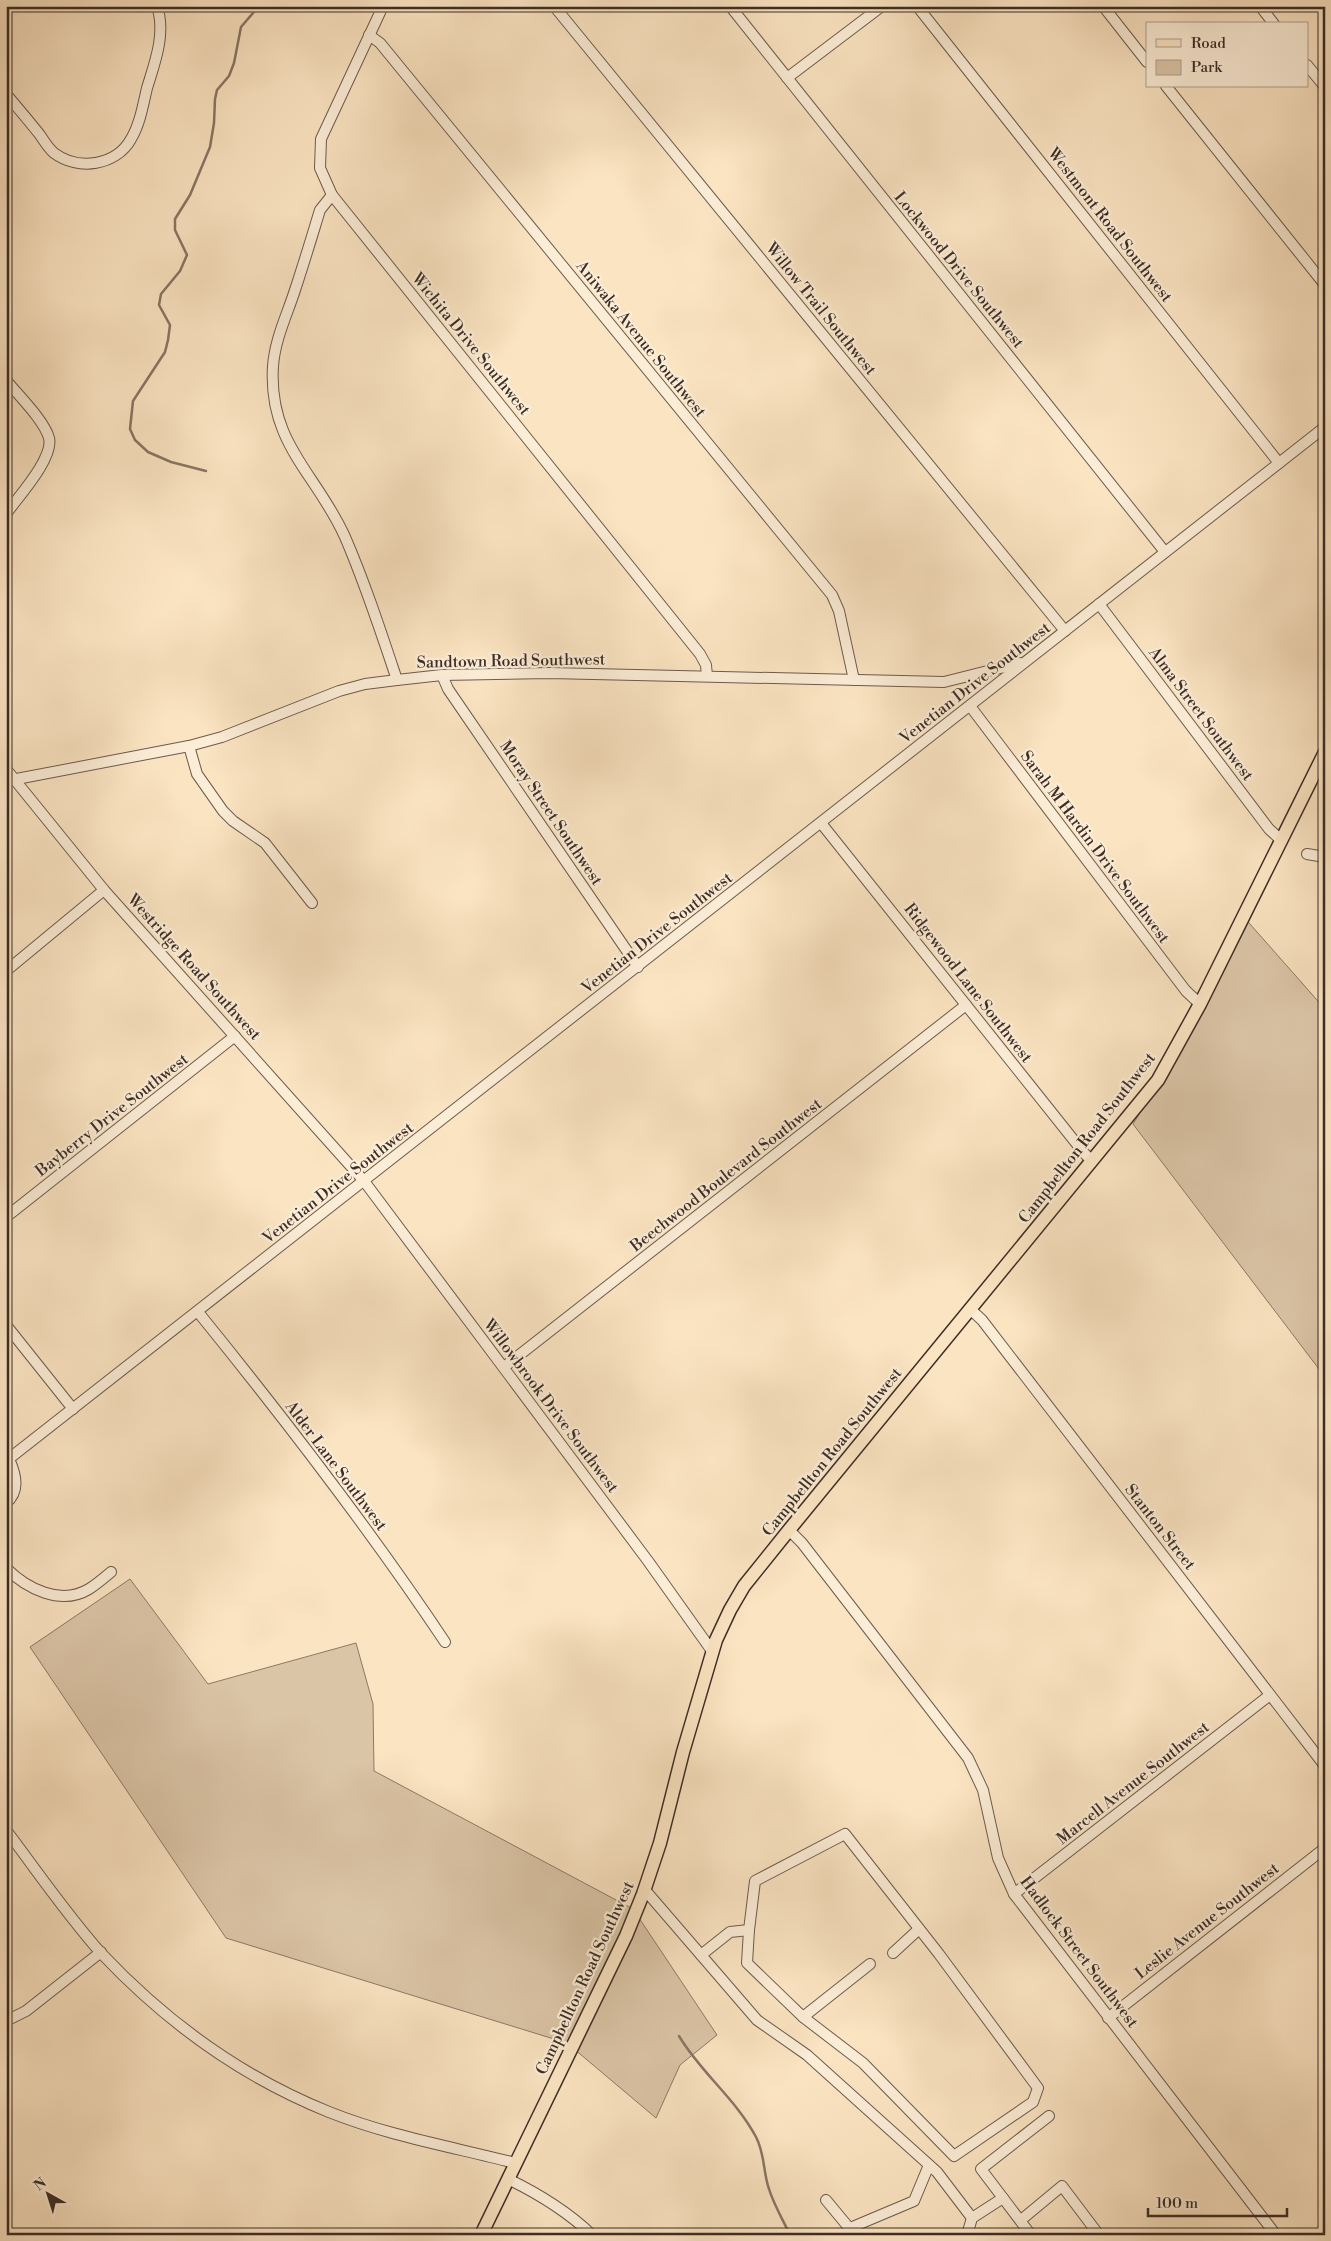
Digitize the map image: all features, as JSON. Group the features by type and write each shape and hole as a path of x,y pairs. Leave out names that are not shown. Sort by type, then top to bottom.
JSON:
{"main road":[{"name":"Campbellton Road Southwest","path":"481,2235 626,1936 645,1890 660,1843 712,1651 730,1610 744,1586 789,1530 1158,1080 1200,1004 1325,752"}],"street":[{"path":"6,94 53,152 68,161 86,164 104,161 119,153 130,140 136,126 159,45 161,28 157,6"},
{"name":"Wichita Drive Southwest","path":"383,6 321,139 320,168 325,183 332,195 700,654 706,665 707,676"},
{"name":"Willow Trail Southwest","path":"554,6 1065,631"},
{"name":"Lockwood Drive Southwest","path":"730,6 1165,552"},
{"path":"787,78 882,6"},
{"name":"Westmont Road Southwest","path":"917,6 1279,463"},
{"path":"1103,6 1146,61"},
{"path":"1260,6 1272,22"},
{"name":"Aniwaka Avenue Southwest","path":"369,35 380,43 832,595 839,611 854,680"},
{"path":"1308,66 1325,87"},
{"path":"1168,88 1325,285"},
{"path":"332,195 320,210 279,334 273,366 274,398 280,424 291,450 327,503 344,536 367,592 397,680"},
{"path":"6,380 44,427 49,439 49,449 45,460 6,514"},
{"name":"Venetian Drive Southwest","path":"8,1460 1325,427"},
{"name":"Alma Street Southwest","path":"1099,604 1269,829 1282,840"},
{"name":"Sandtown Road Southwest","path":"10,780 189,746 222,736 339,691 364,684 397,680 442,675 550,673 944,682 994,671 1027,661"},
{"name":"Moray Street Southwest","path":"442,675 453,697 638,967"},
{"name":"Sarah M Hardin Drive Southwest","path":"970,706 1186,991 1200,1004"},
{"path":"189,746 197,774 223,811 233,821 265,844 312,902"},
{"name":"Westridge Road Southwest","path":"6,769 10,780 104,890 364,1181"},
{"name":"Ridgewood Lane Southwest","path":"821,823 1092,1161"},
{"path":"1307,854 1325,857"},
{"path":"6,971 104,890"},
{"name":"Beechwood Boulevard Southwest","path":"504,1367 966,1004"},
{"name":"Bayberry Drive Southwest","path":"6,1217 235,1036"},
{"name":"Willowbrook Drive Southwest","path":"364,1181 648,1561 712,1651"},
{"name":"Stanton Street","path":"970,1309 982,1320 1325,1766"},
{"name":"Alder Lane Southwest","path":"198,1312 352,1512 445,1642"},
{"path":"6,1325 73,1409"},
{"path":"6,1503 14,1494 16,1486 13,1468 8,1460"},
{"name":"Hadlock Street Southwest","path":"789,1530 808,1551 968,1758 983,1790 998,1858 1014,1894 1273,2231"},
{"path":"6,1568 33,1589 58,1596 72,1596 89,1589 111,1572"},
{"name":"Marcell Avenue Southwest","path":"1014,1894 1270,1695"},
{"path":"6,1830 101,1952 142,1994 184,2029 233,2063 280,2090 329,2112 376,2128 515,2163"},
{"path":"845,1834 920,1929 1038,2088 1033,2102 954,2156 863,2063 803,2017 747,1963 755,1881 845,1834"},
{"name":"Leslie Avenue Southwest","path":"1108,2018 1325,1848"},
{"path":"645,1890 757,2020 807,2055 937,2172 972,2218"},
{"path":"893,1953 920,1929"},
{"path":"701,1955 730,1932 749,1930"},
{"path":"6,2021 26,2011 101,1952"},
{"path":"803,2017 870,1964"},
{"path":"1031,2235 981,2169 1049,2116"},
{"path":"826,2200 852,2231 914,2201 929,2165"},
{"path":"508,2179 535,2192 559,2207 592,2235"},
{"path":"1021,2220 1062,2186 1099,2235"},
{"path":"967,2235 972,2218 1002,2198"}],"green space":[{"path":"1242,915 1325,1009 1325,1377 1133,1124 1171,1063"},
{"path":"130,1579 208,1684 356,1643 373,1704 374,1771 633,1909 717,2035 680,2065 656,2118 567,2043 226,1938 30,1647"}],"waterway":[{"path":"206,471 171,462 148,452 135,440 130,429 133,401 165,352 170,325 159,305 161,294 180,271 187,255 175,230 175,219 190,195 210,147 217,90 229,76 234,63 241,27 259,6"},
{"path":"679,2036 698,2062 739,2110 756,2137 761,2150 771,2195 790,2235"}]}
